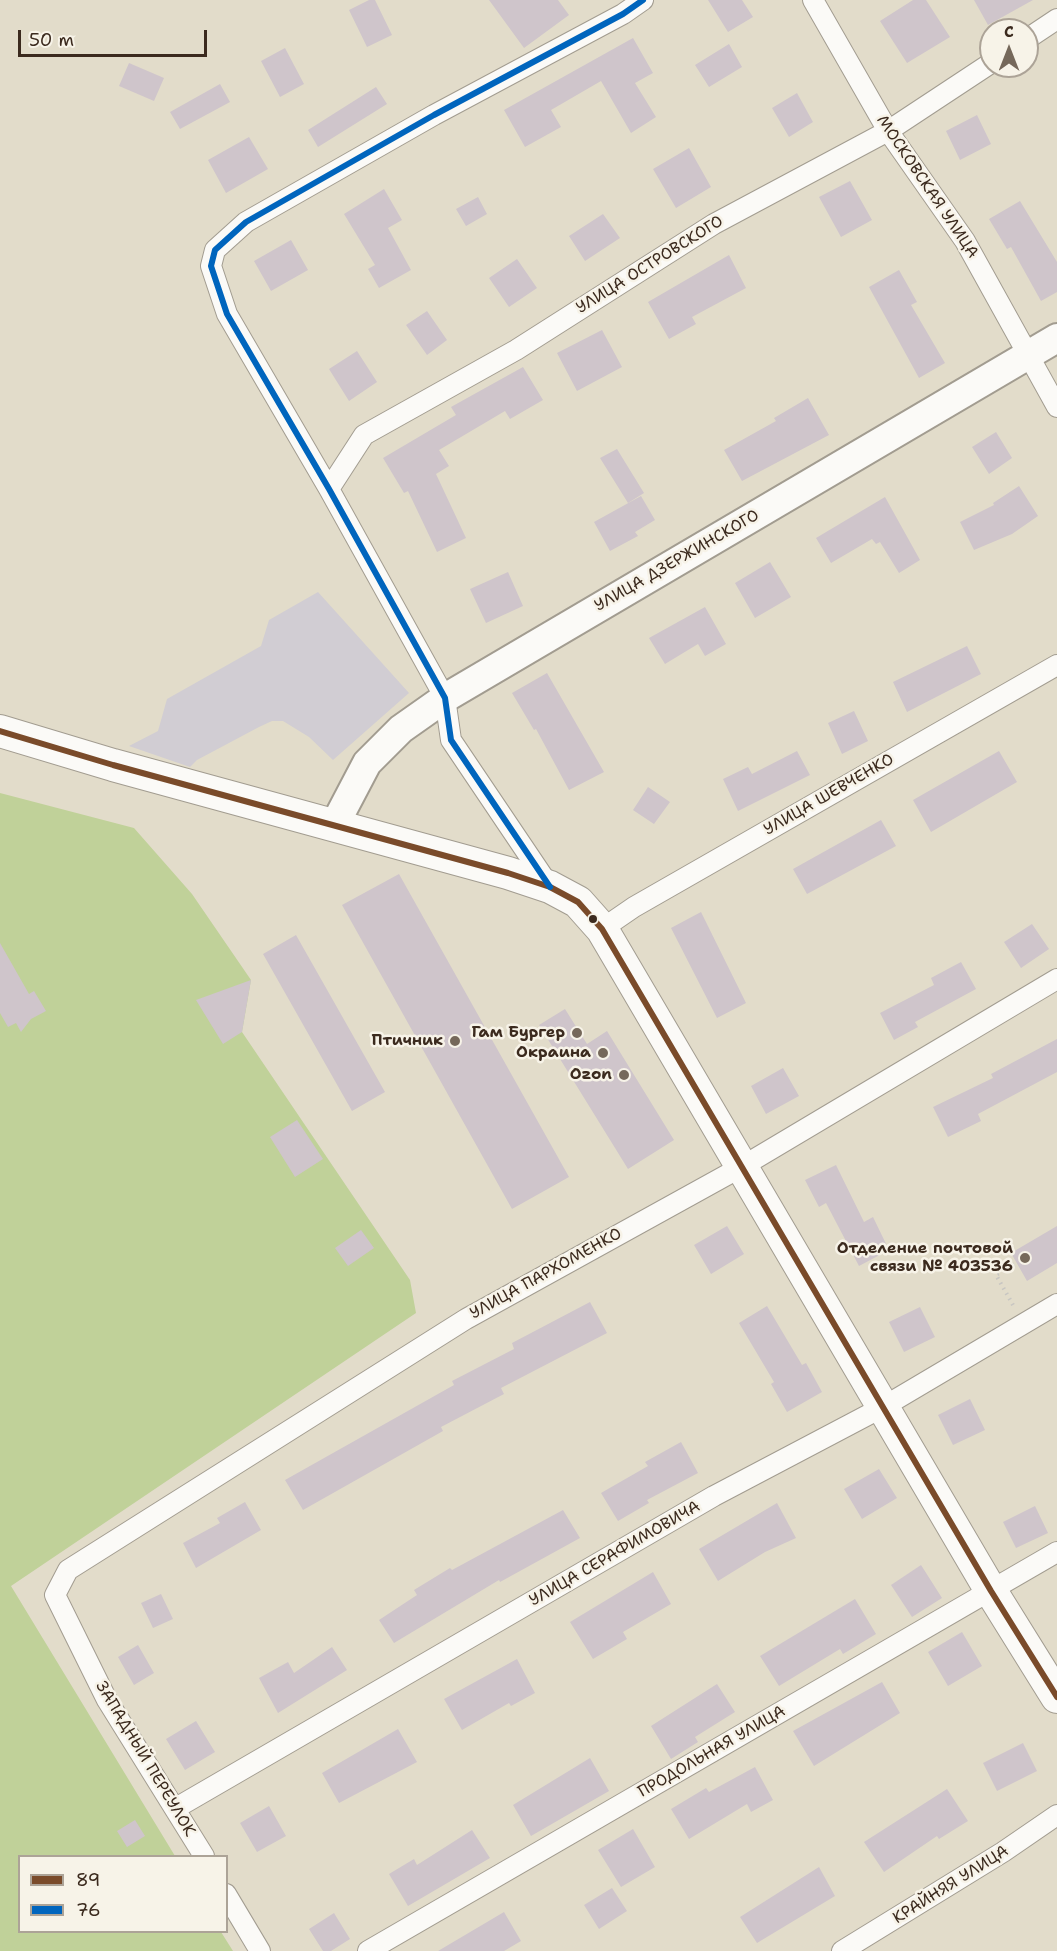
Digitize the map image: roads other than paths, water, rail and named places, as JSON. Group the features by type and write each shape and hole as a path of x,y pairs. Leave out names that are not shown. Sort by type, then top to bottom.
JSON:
{"main road":[{"path":"0,731 113,765 508,873 550,887 579,902 602,929 991,1591 1057,1697"}],"street":[{"path":"550,887 451,740 445,698 329,489 227,314 211,266 215,250 246,222 434,115 623,14 643,0"},
{"name":"МОСКОВСКАЯ УЛИЦА","path":"813,0 888,131 965,241 1057,407"},
{"path":"1039,31 1057,19"},
{"name":"УЛИЦА ОСТРОВСКОГО","path":"329,489 364,435 516,350 714,224 888,131 979,71"},
{"name":"УЛИЦА ДЗЕРЖИНСКОГО","path":"335,824 367,763 401,729 445,698 1057,338"},
{"name":"УЛИЦА ШЕВЧЕНКО","path":"602,929 634,907 1057,664"},
{"name":"УЛИЦА ПАРХОМЕНКО","path":"56,1595 68,1570 456,1325 743,1166 1057,979"},
{"name":"УЛИЦА СЕРАФИМОВИЧА","path":"176,1808 714,1496 883,1407 1057,1304"},
{"name":"ПРОДОЛЬНАЯ УЛИЦА","path":"368,1951 1057,1552"},
{"name":"ЗАПАДНЫЙ ПЕРЕУЛОК","path":"56,1595 106,1700 176,1808 203,1855"},
{"name":"КРАЙНЯЯ УЛИЦА","path":"856,1949 1057,1815"},
{"path":"228,1897 260,1951"}],"place":[{"name":"Гам Бургер","path":"577,1033"},
{"name":"Птичник","path":"455,1041"},
{"name":"Окраина","path":"603,1053"},
{"name":"Ozon","path":"624,1075"},
{"name":"Отделение почтовой связи № 403536","path":"1025,1258"}]}
